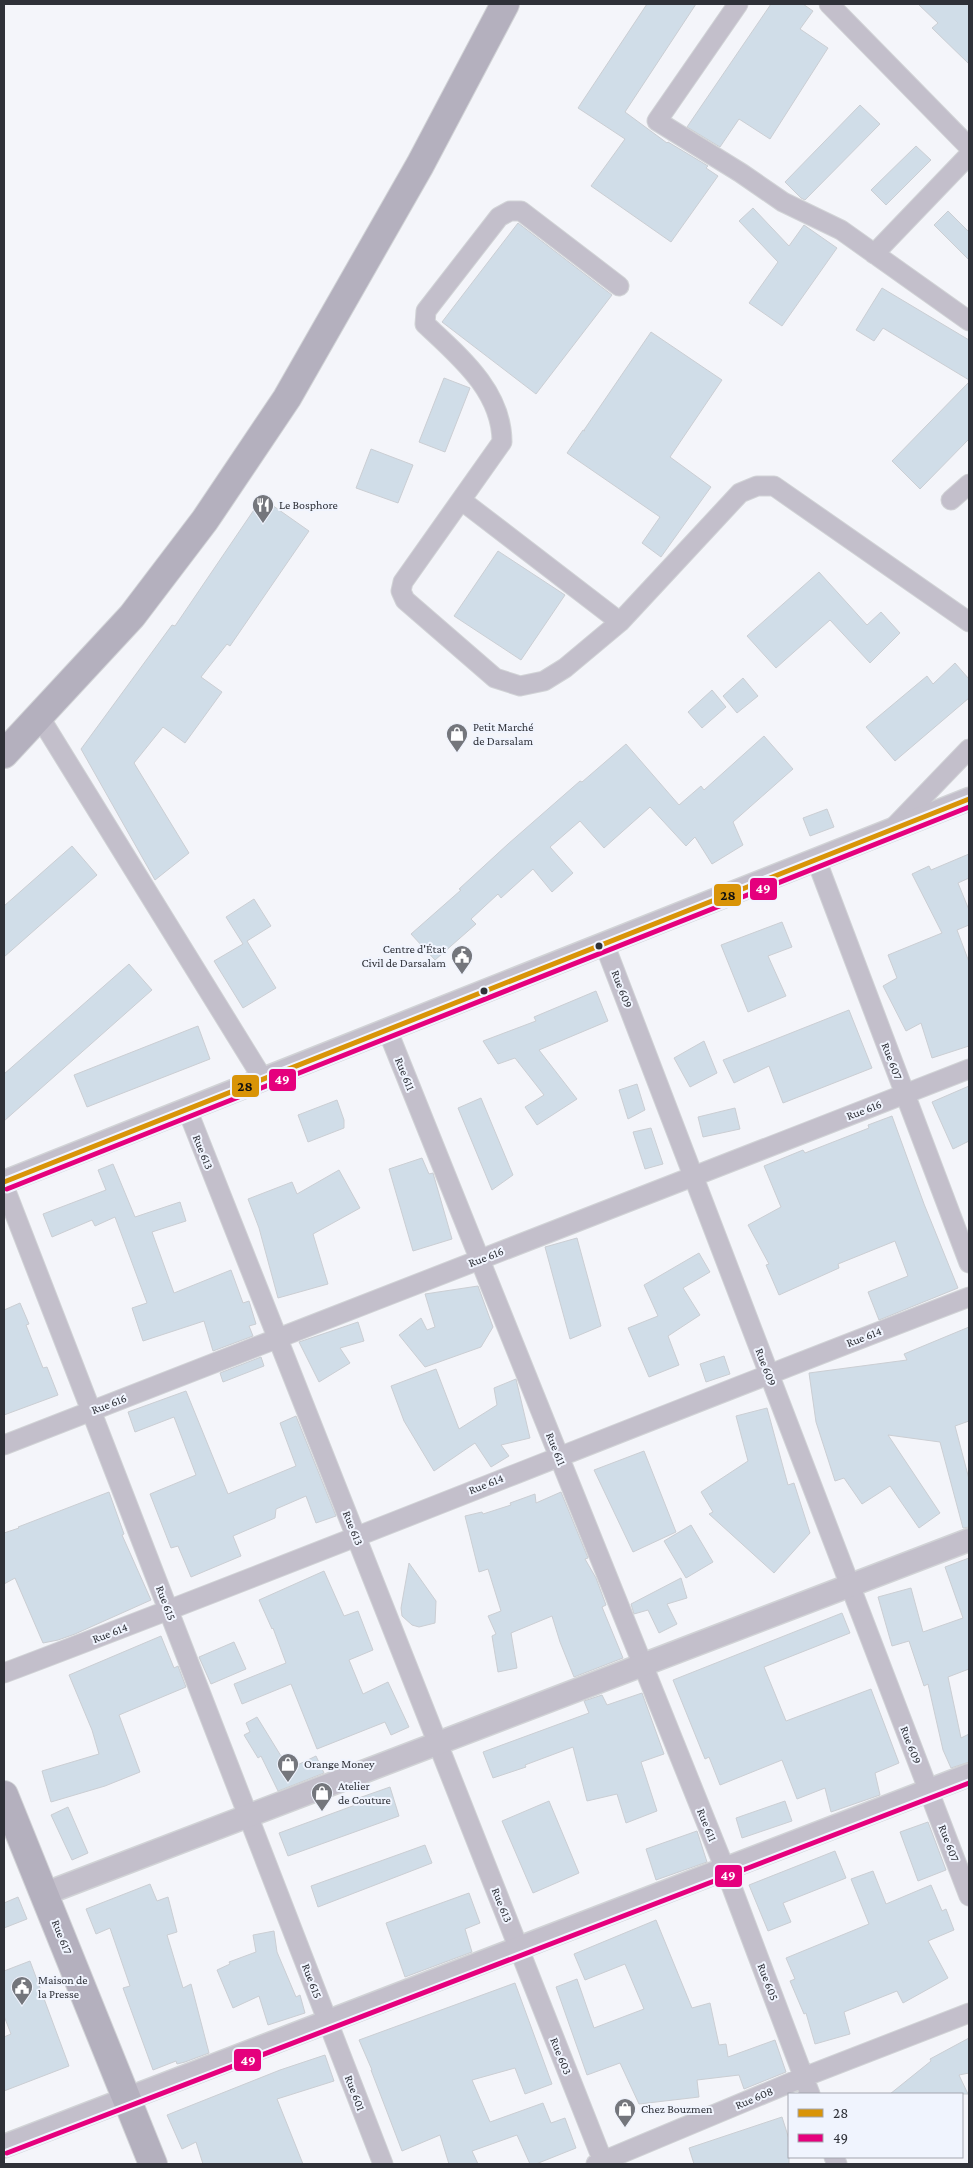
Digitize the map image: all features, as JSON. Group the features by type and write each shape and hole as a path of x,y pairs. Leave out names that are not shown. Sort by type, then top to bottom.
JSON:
{"highway":[{"path":"4,754 132,616 205,520 287,398 420,165 505,4"},
{"name":"Rue 617","path":"4,1795 128,2098 153,2164"}],"street":[{"path":"738,4 657,121 741,173 783,202 841,230 969,321"},
{"path":"829,4 969,147"},
{"path":"874,254 969,155"},
{"path":"619,286 521,211 510,211 499,216 426,311 425,324 473,370 496,408 502,425 502,442 404,582 401,591 405,600 495,678 520,686 544,681 565,668 620,622 740,493 757,486 774,486 969,622"},
{"path":"951,500 969,484"},
{"path":"461,500 620,622"},
{"path":"39,716 263,1079"},
{"path":"892,829 969,749"},
{"path":"4,1182 969,799"},
{"name":"Rue 607","path":"816,859 969,1262"},
{"name":"Rue 609","path":"604,943 928,1791"},
{"name":"Rue 611","path":"388,1029 725,1869"},
{"name":"Rue 616","path":"4,1445 969,1069"},
{"name":"Rue 613","path":"186,1109 518,1948"},
{"name":"Rue 615","path":"4,1186 328,2021"},
{"name":"Rue 614","path":"4,1673 169,1611 769,1373 969,1297"},
{"path":"44,1894 969,1540"},
{"path":"4,2146 969,1775"},
{"name":"Rue 607","path":"928,1791 969,1896"},
{"name":"Rue 605","path":"725,1869 807,2086"},
{"name":"Rue 603","path":"518,1948 601,2163"},
{"name":"Rue 608","path":"788,2093 969,2013"},
{"name":"Rue 601","path":"328,2021 383,2164"},
{"name":"Rue 608","path":"601,2163 788,2093"}],"building":[{"path":"647,4 696,4 625,112 667,143 708,166 706,168 718,176 671,242 591,186 625,139 578,108"},
{"path":"771,4 803,4 813,11 800,29 828,48 770,139 739,119 720,147 687,127"},
{"path":"918,4 969,4 969,64 932,28 938,23"},
{"path":"860,105 880,124 805,200 801,198 785,182"},
{"path":"916,146 931,160 886,205 871,190"},
{"path":"753,208 789,246 804,225 837,248 782,326 749,303 778,262 739,221"},
{"path":"948,211 969,232 969,260 934,225"},
{"path":"518,223 612,295 536,394 442,322"},
{"path":"882,288 969,340 969,380 883,328 874,341 856,330"},
{"path":"651,332 722,380 670,457 711,487 661,557 642,543 660,517 567,453 583,430 585,431"},
{"path":"444,378 470,388 445,452 419,442"},
{"path":"969,382 969,439 920,489 892,461"},
{"path":"371,449 413,465 398,503 356,488"},
{"path":"262,498 309,531 230,646 227,644 201,677 222,692 185,743 163,727 134,763 189,853 155,880 81,749 172,625 175,626"},
{"path":"498,551 565,595 521,660 454,616"},
{"path":"819,572 867,625 881,612 900,633 870,663 830,620 776,668 747,636"},
{"path":"955,663 969,679 969,698 895,761 866,727 927,676 933,684"},
{"path":"743,678 758,696 737,713 723,696"},
{"path":"712,690 726,707 702,728 688,712"},
{"path":"764,736 793,769 733,822 743,845 712,864 695,837 686,846 650,807 604,848 580,821 550,847 573,873 552,892 533,869 501,898 498,894 471,919 476,924 435,960 411,934 461,890 459,889 508,844 580,781 582,782 626,744 679,805 701,786 704,790"},
{"path":"827,809 834,827 810,836 803,818"},
{"path":"72,846 97,875 4,957 4,906"},
{"path":"969,854 969,878 958,883 969,910 969,925 957,930 969,962 969,1046 932,1058 921,1023 906,1031 883,986 897,978 888,955 942,933 912,874 929,866 931,870"},
{"path":"254,899 271,926 247,941 276,988 243,1008 214,961 243,944 226,917"},
{"path":"782,922 792,947 768,956 786,996 748,1012 721,945"},
{"path":"129,964 152,990 4,1121 4,1074"},
{"path":"596,991 608,1021 539,1050 577,1099 537,1125 525,1107 544,1095 515,1058 498,1064 483,1041 536,1021 534,1017"},
{"path":"849,1010 872,1068 783,1103 769,1066 734,1083 723,1060"},
{"path":"198,1026 210,1059 87,1107 74,1075"},
{"path":"704,1041 717,1073 690,1087 674,1058"},
{"path":"637,1084 645,1110 628,1119 619,1090"},
{"path":"969,1086 969,1141 953,1149 932,1102"},
{"path":"481,1098 513,1175 492,1190 458,1108"},
{"path":"337,1100 344,1120 344,1128 308,1142 298,1115"},
{"path":"735,1108 740,1129 703,1137 698,1117"},
{"path":"892,1116 924,1204 958,1288 879,1320 868,1292 908,1276 895,1241 838,1264 839,1268 779,1295 766,1265 769,1264 748,1225 781,1207 764,1166 803,1150 805,1153 869,1128 868,1125"},
{"path":"651,1128 663,1164 645,1169 633,1132"},
{"path":"422,1158 429,1174 433,1173 452,1239 413,1251 389,1169"},
{"path":"113,1164 135,1217 180,1202 186,1221 152,1232 174,1293 231,1270 243,1303 249,1301 256,1324 249,1326 253,1336 213,1351 204,1321 143,1341 132,1308 147,1303 115,1217 95,1226 92,1220 52,1237 43,1214 106,1190 98,1170"},
{"path":"339,1170 360,1208 313,1234 328,1284 278,1298 259,1228 248,1199 292,1182 297,1194"},
{"path":"577,1238 601,1326 570,1339 545,1247"},
{"path":"699,1253 710,1272 683,1288 700,1315 668,1336 679,1365 649,1377 628,1328 658,1316 644,1285"},
{"path":"478,1286 493,1327 481,1347 425,1367 399,1335 421,1318 427,1330 435,1327 425,1294"},
{"path":"20,1303 29,1324 26,1325 43,1368 47,1367 58,1395 4,1415 4,1310"},
{"path":"358,1322 364,1341 340,1348 350,1363 319,1382 299,1342"},
{"path":"969,1327 969,1421 955,1426 969,1479 969,1527 963,1528 940,1442 888,1435 940,1513 919,1528 890,1486 862,1504 844,1478 835,1481 816,1422 809,1373 907,1360 904,1354"},
{"path":"724,1356 730,1374 706,1382 700,1364"},
{"path":"261,1357 264,1366 223,1382 220,1373"},
{"path":"436,1369 459,1429 497,1405 494,1388 516,1379 530,1438 501,1445 509,1456 491,1467 475,1443 434,1471 404,1421 391,1386"},
{"path":"186,1391 228,1494 296,1466 280,1423 296,1416 336,1516 316,1523 306,1496 276,1509 275,1518 233,1536 241,1556 191,1577 178,1546 171,1548 150,1494 196,1475 174,1417 135,1432 128,1412"},
{"path":"767,1408 788,1485 794,1483 810,1533 774,1573 709,1514 713,1512 701,1492 748,1461 736,1416"},
{"path":"644,1451 676,1532 633,1552 594,1470"},
{"path":"109,1492 124,1534 122,1535 151,1600 75,1634 43,1643 15,1578 4,1584 4,1533"},
{"path":"561,1492 588,1558 585,1559 596,1578 606,1605 602,1607 623,1658 574,1677 552,1616 511,1633 517,1668 498,1672 492,1636 496,1634 488,1616 501,1611 488,1569 479,1572 465,1516 482,1512 483,1514 511,1505 510,1503 535,1494 536,1503"},
{"path":"691,1525 713,1562 686,1578 664,1541"},
{"path":"969,1558 969,1669 948,1677 961,1738 969,1734 969,1762 951,1768 943,1750 928,1684 924,1686 909,1641 892,1646 878,1597 911,1588 923,1632 963,1618 945,1567"},
{"path":"409,1563 436,1601 435,1623 419,1627 412,1625 402,1616 401,1608"},
{"path":"324,1571 344,1616 358,1611 373,1650 349,1660 363,1694 388,1682 409,1727 391,1735 385,1722 317,1749 291,1684 242,1704 234,1684 286,1663 273,1628 259,1600"},
{"path":"681,1578 687,1598 667,1604 677,1624 659,1633 648,1610 634,1614 631,1604"},
{"path":"842,1613 850,1633 764,1667 786,1721 871,1689 899,1763 875,1773 880,1795 831,1812 825,1788 797,1799 782,1760 720,1785 709,1757 705,1759 673,1680"},
{"path":"161,1636 174,1668 178,1666 186,1687 119,1715 140,1772 105,1786 51,1802 42,1771 99,1754 92,1730 69,1675"},
{"path":"234,1642 246,1669 211,1684 199,1657"},
{"path":"642,1693 664,1754 641,1762 657,1811 626,1823 617,1794 587,1801 573,1747 525,1765 526,1767 493,1778 483,1752 589,1713 584,1701 602,1695 607,1705"},
{"path":"257,1717 289,1769 316,1756 324,1773 278,1791 261,1756 258,1758 244,1735 250,1732 246,1723"},
{"path":"390,1787 399,1816 288,1856 279,1833 358,1804 356,1799"},
{"path":"549,1801 579,1873 533,1893 502,1821"},
{"path":"785,1801 792,1821 742,1838 736,1818"},
{"path":"68,1807 88,1853 72,1860 51,1815"},
{"path":"928,1822 946,1870 918,1881 900,1832"},
{"path":"697,1831 707,1862 656,1880 646,1849"},
{"path":"425,1845 432,1863 318,1907 311,1886"},
{"path":"835,1851 846,1878 783,1903 791,1922 768,1931 749,1885"},
{"path":"873,1871 886,1904 931,1885 942,1911 946,1909 954,1930 928,1941 948,1978 903,2003 897,1991 844,2012 850,2034 815,2044 806,2013 804,2014 790,1981 795,1979 786,1958 869,1924 851,1879"},
{"path":"150,1884 157,1901 168,1897 177,1932 167,1935 183,1988 191,1984 209,2053 177,2064 176,2061 153,2070 123,1988 130,1986 110,1928 96,1934 86,1909"},
{"path":"469,1893 480,1923 465,1929 472,1952 405,1977 386,1923"},
{"path":"18,1897 27,1919 4,1928 4,1903"},
{"path":"656,1920 692,2008 710,2003 719,2045 726,2044 728,2057 775,2040 786,2072 744,2089 739,2075 697,2080 699,2097 639,2104 620,2063 587,2075 556,1987 577,1979 594,2028 644,2009 625,1964 585,1980 574,1954"},
{"path":"274,1931 277,1952 296,1997 300,1995 305,2013 268,2025 259,1996 233,2008 217,1970 230,1964 229,1962 256,1952 253,1935"},
{"path":"30,1961 69,2066 4,2091 4,2037 11,2034 4,2016 4,1971"},
{"path":"515,1983 552,2084 525,2094 515,2068 472,2080 490,2122 543,2103 551,2123 565,2118 576,2148 536,2164 530,2164 517,2135 472,2151 478,2164 449,2164 440,2135 402,2151 359,2040"},
{"path":"969,2038 969,2073 959,2075 968,2094 891,2093 931,2061 930,2059"},
{"path":"325,2055 334,2081 277,2099 303,2164 203,2164 196,2142 182,2149 167,2115 280,2070"},
{"path":"782,2117 788,2136 789,2164 694,2164 689,2148"}],"transit line":[{"name":"28","path":"4,1182 969,799"},
{"name":"49","path":"7,1189 969,807"},
{"name":"49","path":"7,2153 969,1783"}],"place":[{"name":"Le Bosphore","path":"263,524"},
{"name":"Petit Marché de Darsalam","path":"457,753"},
{"name":"Centre d'État Civil de Darsalam","path":"462,975"},
{"name":"Orange Money","path":"288,1783"},
{"name":"Atelier de Couture","path":"322,1812"},
{"name":"Maison de la Presse","path":"22,2006"},
{"name":"Chez Bouzmen","path":"625,2128"}]}
